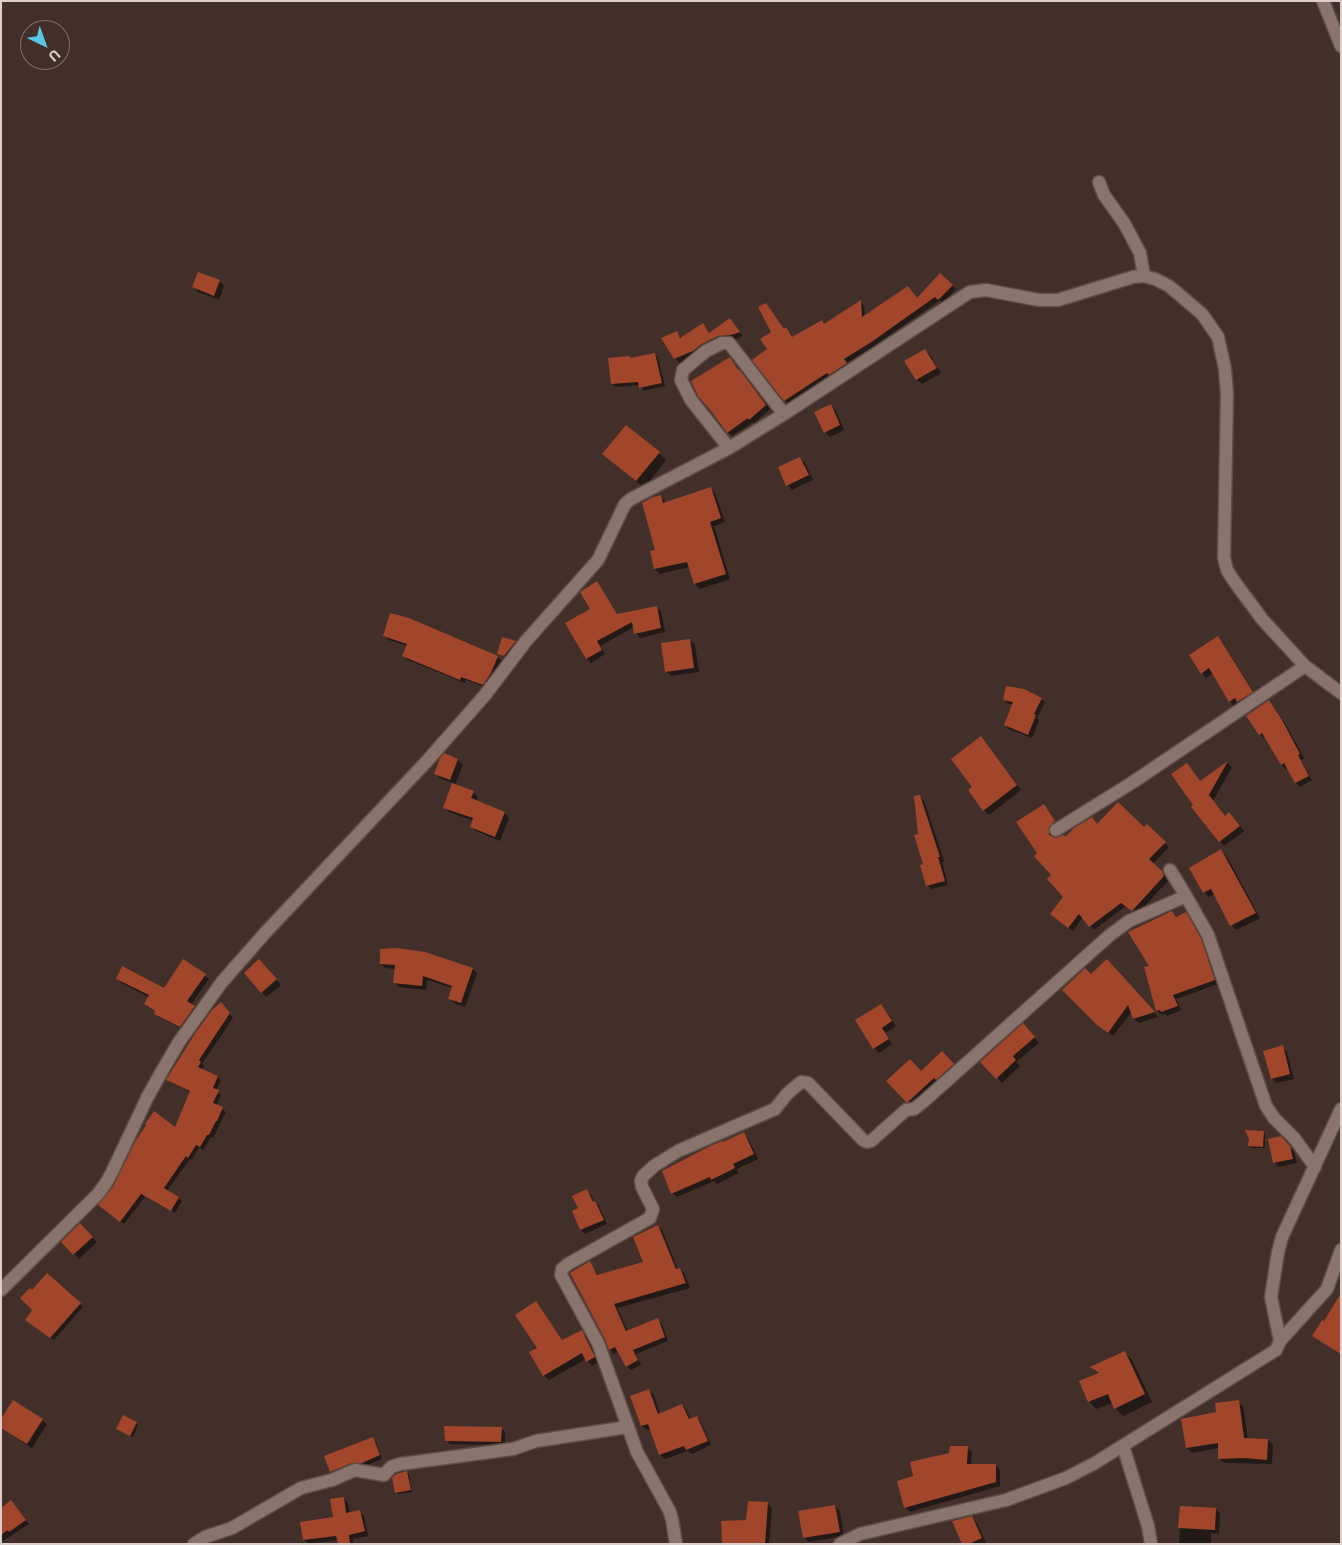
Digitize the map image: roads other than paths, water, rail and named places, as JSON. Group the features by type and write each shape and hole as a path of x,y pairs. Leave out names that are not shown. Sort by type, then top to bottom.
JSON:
{"street":[{"path":"1323,1 1341,46"},
{"path":"1099,182 1104,195 1124,223 1140,253 1144,276"},
{"path":"1,1290 102,1188 112,1172 162,1071 179,1042 222,982 265,933 427,762 485,695 526,641 598,560 625,504 631,499 728,448 784,414 970,292 986,290 1038,300 1058,300 1133,277 1144,276 1155,279 1179,293 1202,314 1218,337 1224,361 1227,394 1224,558 1226,564 1234,581 1262,619 1305,666 1341,693"},
{"path":"728,448 691,400 681,380 683,370 706,351 722,343 729,343 784,414"},
{"path":"1056,830 1141,776 1305,666"},
{"path":"1170,870 1208,935 1266,1106 1274,1118 1295,1138 1315,1167"},
{"path":"676,1544 669,1510 637,1452 598,1343 561,1272 568,1264 650,1218 652,1209 642,1184 643,1176 654,1166 678,1151 775,1109 787,1094 798,1084 805,1081 863,1140 871,1141 906,1110 914,1109 923,1102 1110,935 1129,921 1186,896"},
{"path":"1280,1341 1271,1297 1278,1252 1282,1237 1341,1109"},
{"path":"840,1544 860,1534 1024,1494 1066,1478 1095,1463 1271,1354 1278,1347 1280,1341 1327,1289 1341,1250"},
{"path":"194,1544 206,1537 232,1528 301,1488 332,1480 355,1470 384,1475 391,1467 400,1464 513,1449 536,1440 628,1427"},
{"path":"1122,1446 1152,1544"}]}
